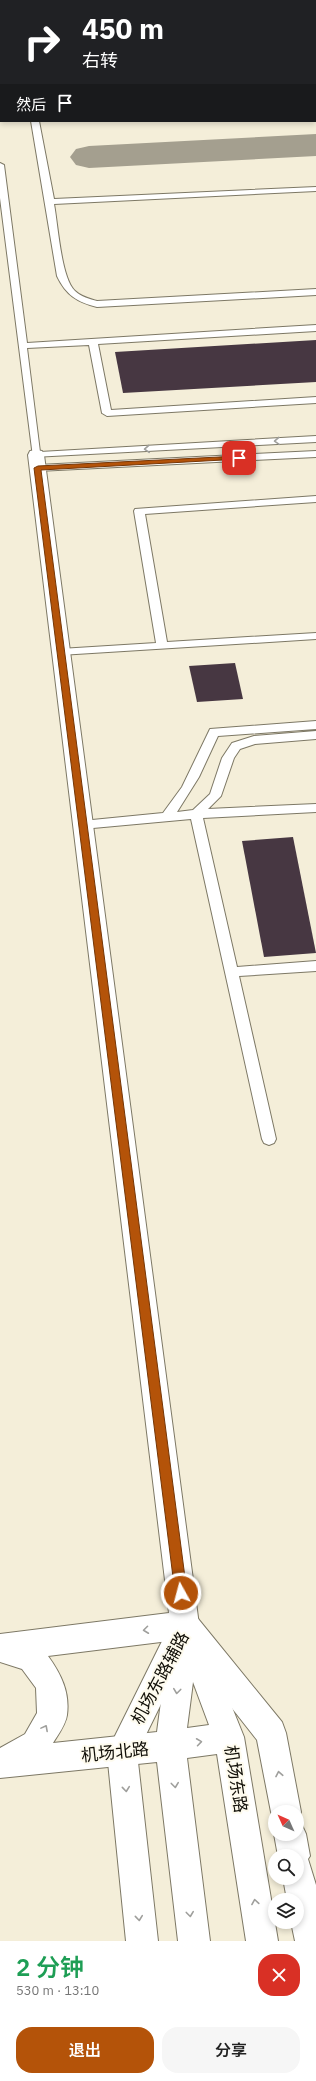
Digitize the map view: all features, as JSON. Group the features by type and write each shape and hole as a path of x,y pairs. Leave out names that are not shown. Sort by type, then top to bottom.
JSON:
{"street":[{"name":"机场东路","path":"37,462 185,1625 229,1737 262,1941"},
{"name":"机场东路","path":"185,1625 170,1746 194,1941"},
{"path":"1,1648 185,1625"},
{"name":"机场东路辅路","path":"122,1752 185,1625 271,1733 285,1805"},
{"path":"1,1648 32,1658 50,1683 52,1715 36,1745 3,1763"},
{"name":"机场北路","path":"3,1763 122,1752 229,1737"},
{"path":"122,1752 142,1941"},
{"path":"300,1885 311,1941"}],"lane":[{"path":"35,122 50,202 61,276 66,287 75,298 97,304 316,292"},
{"path":"0,165 37,462"},
{"path":"50,202 316,190"},
{"path":"23,346 316,328"},
{"path":"93,342 107,413 316,400"},
{"path":"37,462 316,439"},
{"path":"37,462 316,454"},
{"path":"162,646 139,511 316,499"},
{"path":"60,652 316,636"},
{"path":"166,817 179,804 214,732 316,725"},
{"path":"196,814 215,796 222,781 228,758 236,746 254,740 316,735"},
{"path":"82,825 196,814 316,808"},
{"path":"196,814 269,1139"},
{"path":"232,972 316,966"}],"building":[{"path":"316,340 316,382 123,393 115,352"},
{"path":"235,663 243,699 197,702 189,666"},
{"path":"293,837 316,953 264,957 242,841"}],"taxiway":[{"path":"89,157 316,145"}],"route":[{"path":"181,1593 82,825 38,468 239,458"}]}
